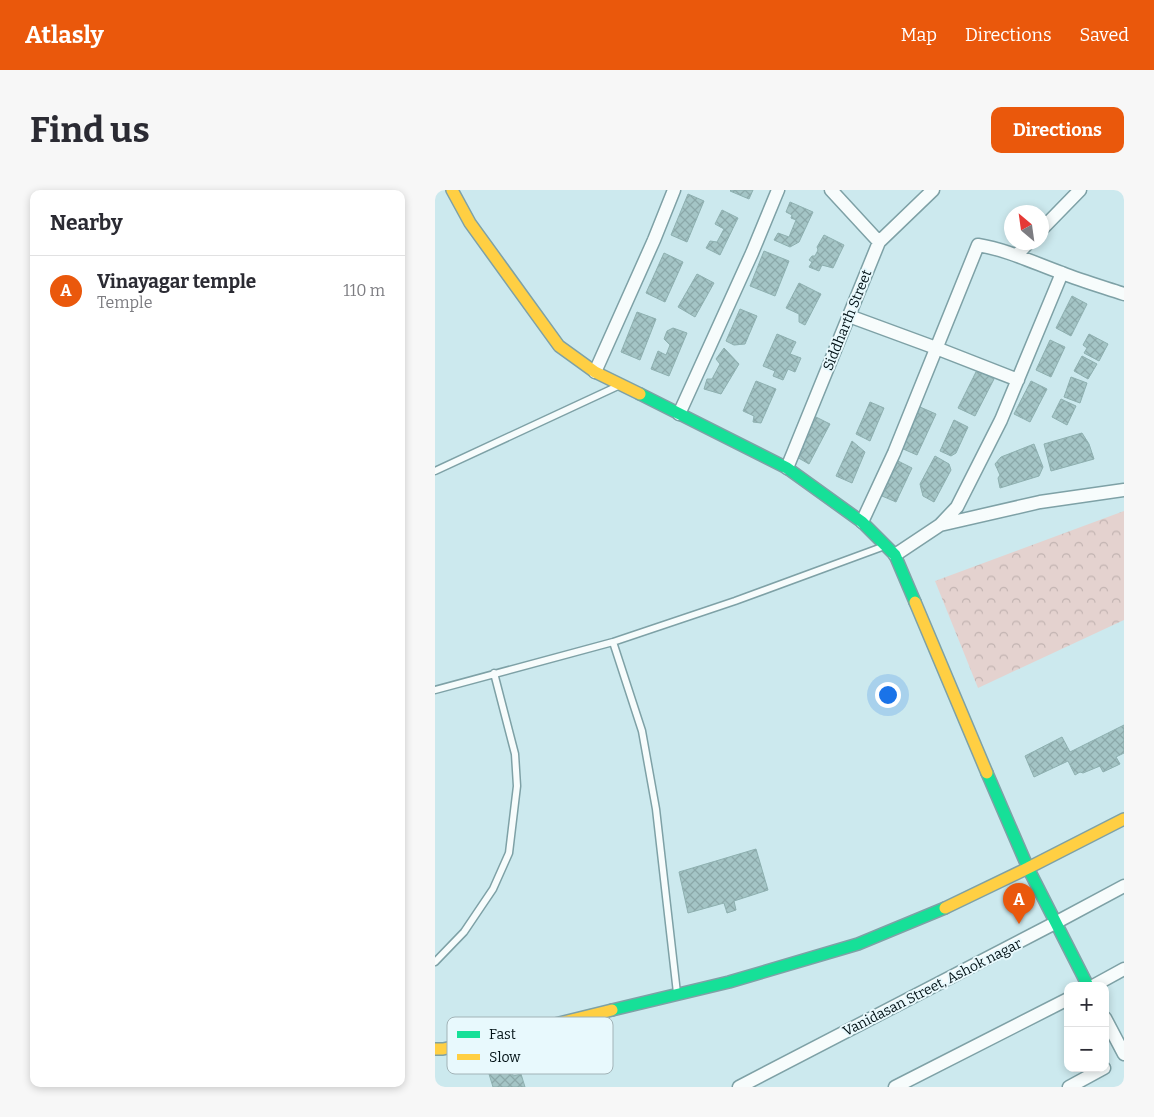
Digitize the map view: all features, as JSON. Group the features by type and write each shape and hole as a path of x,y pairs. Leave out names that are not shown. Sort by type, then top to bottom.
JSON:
{"street":[{"path":"452,190 470,223 559,346 595,372 787,468 862,522 895,555 1028,868 1086,982"},
{"path":"595,372 654,240 674,190"},
{"path":"679,414 753,253 778,190"},
{"path":"831,190 879,242"},
{"name":"Siddharth Street","path":"787,468 879,242 933,190"},
{"path":"1049,222 1080,190"},
{"path":"862,522 894,453 978,245 1017,255 1062,273 1124,294"},
{"path":"1017,255 1022,250"},
{"path":"895,555 940,525 957,507 1001,420 1062,273"},
{"path":"849,316 1018,380"},
{"path":"940,525 1040,502 1124,490"},
{"path":"584,1017 729,982 859,944 935,912 1028,868 1124,819"},
{"name":"Vanidasan Street, Ashok nagar","path":"739,1087 1124,886"},
{"path":"1100,982 1124,969"},
{"path":"895,1087 1064,1001"},
{"path":"1109,1026 1124,1054"},
{"path":"1109,1066 1124,1058"},
{"path":"1069,1087 1097,1072"}],"lane":[{"path":"435,471 621,385"},
{"path":"435,690 613,642 735,601 885,545"},
{"path":"613,642 642,731 654,799 677,994"},
{"path":"435,962 464,932 493,889 509,853 517,786 515,754 494,673"}],"green space":[{"path":"1124,511 1124,620 978,688 935,581"}],"building":[{"path":"731,190 753,190 749,199"},
{"path":"688,194 704,201 687,242 671,235"},
{"path":"790,202 813,212 799,242 790,247 774,240 778,233 789,237 796,220 791,218 792,215 786,212"},
{"path":"722,210 738,218 720,255 706,248 710,241 717,242 724,229 715,224"},
{"path":"824,235 844,245 833,268 822,265 819,271 809,267 812,262 809,260 812,256 815,256 818,250 817,247"},
{"path":"764,251 789,261 775,296 750,286"},
{"path":"664,253 683,262 665,302 646,293"},
{"path":"697,274 714,283 695,317 678,307"},
{"path":"799,283 821,294 805,325 799,322 799,314 786,308"},
{"path":"1072,296 1087,304 1071,336 1056,328"},
{"path":"740,309 757,316 745,344 734,345 726,341"},
{"path":"637,312 656,319 640,360 621,352"},
{"path":"673,328 687,333 669,376 651,369 658,351 666,355 670,345 664,339 667,331"},
{"path":"777,334 796,342 790,354 801,358 795,372 788,369 783,380 773,376 775,371 763,366"},
{"path":"1089,334 1108,344 1099,361 1084,353 1087,348 1083,345"},
{"path":"1050,340 1065,347 1051,377 1036,370"},
{"path":"724,348 739,364 721,394 704,389 707,379 712,379 720,364 716,359"},
{"path":"1082,356 1097,364 1088,379 1074,371"},
{"path":"977,370 994,379 975,416 958,408"},
{"path":"1071,377 1087,383 1080,403 1064,397"},
{"path":"756,381 776,389 761,423 753,422 754,416 743,411"},
{"path":"1031,381 1047,389 1030,422 1014,414"},
{"path":"1061,399 1076,406 1067,425 1052,417"},
{"path":"870,402 884,408 870,441 856,434"},
{"path":"920,407 936,414 917,455 901,448"},
{"path":"816,417 830,424 809,464 795,456"},
{"path":"954,420 968,427 956,453 951,456 940,451"},
{"path":"1082,433 1089,444 1094,459 1051,471 1044,444"},
{"path":"852,441 865,452 852,483 836,476"},
{"path":"1034,444 1043,467 1039,476 1000,488 998,478 1000,475 995,464 1001,457"},
{"path":"935,456 949,464 951,470 934,502 923,496 920,484"},
{"path":"898,461 912,468 896,502 882,496"},
{"path":"1124,725 1124,753 1116,757 1120,764 1103,772 1100,766 1075,775 1068,761 1034,777 1025,756 1062,737 1070,752"},
{"path":"756,849 768,890 734,901 736,910 727,913 724,903 688,913 679,872"},
{"path":"489,1074 513,1074 513,1076 521,1074 525,1087 493,1087"}],"traffic: fast":[{"path":"640,394 787,468 862,522 895,555 915,602"},
{"path":"987,773 1028,868 1086,982"},
{"path":"612,1010 729,982 858,944 945,908"}],"traffic: slow":[{"path":"452,190 470,223 559,346 595,372 640,394"},
{"path":"915,602 987,773"},
{"path":"945,908 1124,819"},
{"path":"584,1017 612,1010"},
{"path":"435,1049 447,1048"}],"place":[{"name":"Vinayagar temple","path":"1019,924"}]}
